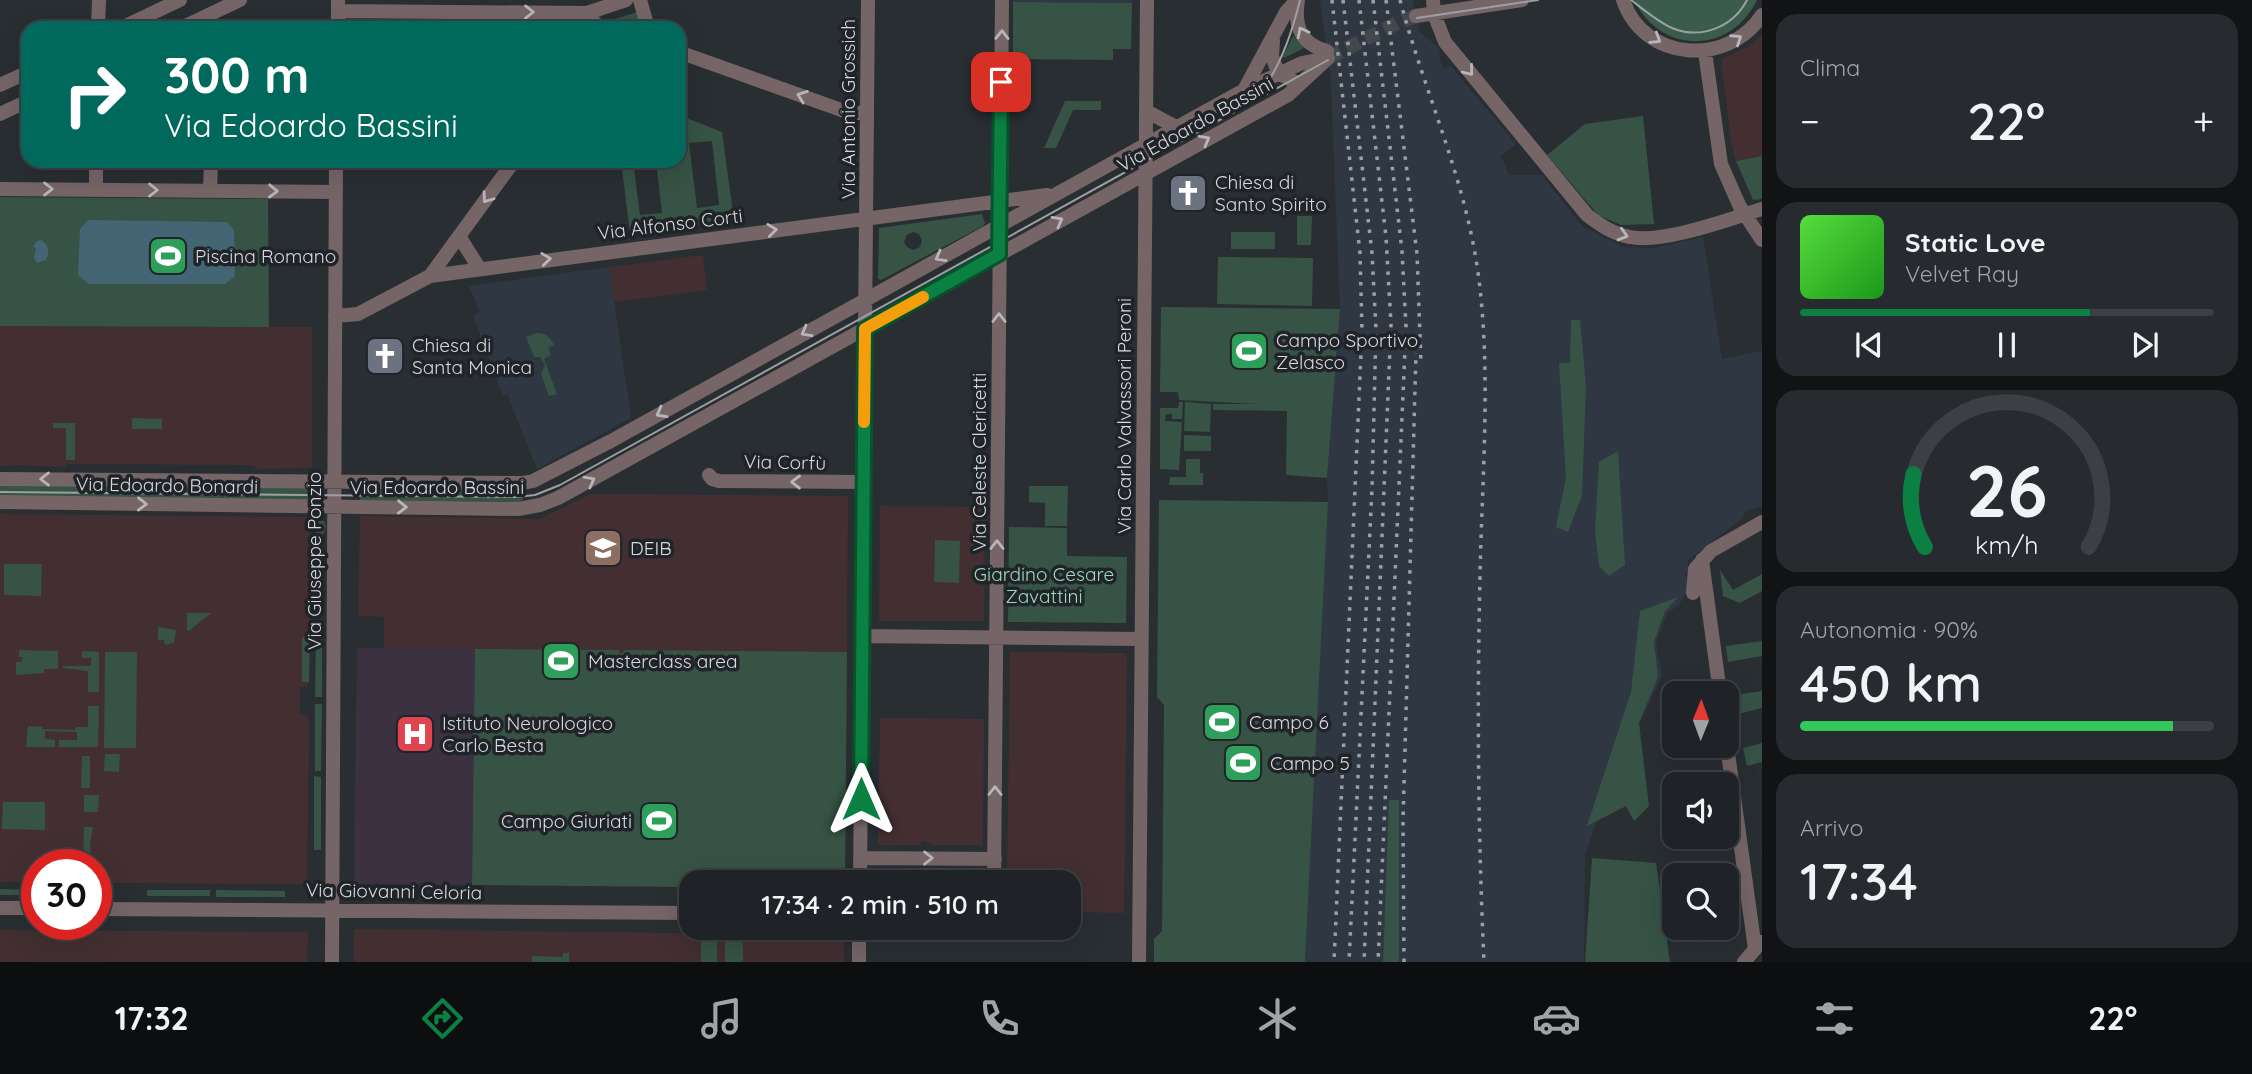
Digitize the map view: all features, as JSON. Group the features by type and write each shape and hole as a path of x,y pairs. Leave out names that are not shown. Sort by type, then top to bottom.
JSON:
{"street":[{"path":"98,21 99,0"},
{"path":"136,21 180,0"},
{"path":"212,21 240,0"},
{"path":"338,5 587,13 626,0"},
{"path":"640,0 646,21"},
{"name":"Via Antonio Grossich","path":"866,218 868,0"},
{"path":"999,254 1002,0"},
{"name":"Via Carlo Valvassori Peroni","path":"1139,962 1147,0"},
{"path":"1244,90 1288,9 1297,0"},
{"path":"1297,0 1300,33 1310,44 1327,51"},
{"path":"1416,16 1434,7 1522,0"},
{"path":"1623,0 1638,26 1657,41 1680,50 1718,49 1742,37 1762,15"},
{"path":"1434,7 1445,42 1587,215 1599,225 1616,234 1647,239 1762,209"},
{"path":"587,13 593,21"},
{"path":"1273,35 1272,56 1278,73 1299,84"},
{"path":"1705,51 1718,154 1727,181 1762,240"},
{"path":"686,54 845,111 867,114"},
{"name":"Via Edoardo Bassini","path":"334,481 533,481 1244,90 1302,63 1328,58 1288,95 558,498 518,509 334,506"},
{"path":"0,85 21,75"},
{"path":"0,114 21,104"},
{"name":"Via Edoardo Bassini","path":"1146,111 1176,127"},
{"path":"96,168 96,190"},
{"path":"210,190 211,168"},
{"name":"Via Giuseppe Ponzio","path":"332,962 337,168"},
{"path":"430,275 509,168"},
{"path":"0,189 336,192"},
{"path":"1117,189 1145,206"},
{"name":"Via Edoardo Bassini","path":"866,218 1055,194"},
{"path":"860,870 866,218"},
{"name":"Via Alfonso Corti","path":"335,316 358,314 430,275 866,218"},
{"path":"459,236 479,268"},
{"name":"Via Celeste Clericetti","path":"994,870 999,254"},
{"path":"628,431 639,455"},
{"name":"Via Corfù","path":"709,475 715,481 864,482"},
{"name":"Via Edoardo Bonardi","path":"0,479 334,481"},
{"name":"Via Edoardo Bassini","path":"533,481 540,505"},
{"name":"Via Edoardo Bonardi","path":"0,502 334,506"},
{"path":"1693,593 1694,573 1702,560 1711,551 1762,522"},
{"path":"1702,560 1718,681"},
{"path":"862,636 1141,639"},
{"path":"1729,758 1758,945 1744,962"},
{"path":"861,858 995,859"},
{"path":"0,908 21,908"},
{"name":"Via Giovanni Celoria","path":"112,909 679,913"},
{"path":"859,940 859,962"}],"shaded area":[{"path":"1132,0 1132,3 1013,2"},
{"path":"1320,0 1413,0 1420,32 1439,48 1444,69 1450,65 1516,144 1501,156 1509,175 1542,175 1583,227 1623,247 1654,248 1703,237 1722,359 1762,351 1762,506 1748,510 1743,514 1744,517 1688,560 1688,570 1684,575 1691,580 1688,590 1679,605 1667,614 1656,643 1662,675 1604,799 1585,855 1584,962 1399,962 1398,800 1390,800 1383,962 1305,962 1327,478 1340,309 1331,83"},
{"path":"1762,34 1762,156 1736,161 1721,59 1750,46"},
{"path":"703,255 707,290 614,302 609,267"},
{"path":"609,267 631,418 537,469 507,394 503,396 473,315 480,312 469,286"},
{"path":"0,326 312,327 312,468 255,469 255,466 245,465 0,466"},
{"path":"591,494 848,496 845,870 679,870 679,887 472,885 474,759 384,648 384,617 358,616 360,516 539,519"},
{"path":"880,506 985,507 984,621 879,621"},
{"path":"0,514 311,517 309,682 307,686 300,687 300,714 307,716 309,721 307,884 112,883 112,849 21,849 21,882 0,882"},
{"name":"Istituto Neurologico Carlo Besta","path":"357,648 475,649 472,885 354,884"},
{"path":"1010,652 1127,653 1124,913 1081,912 1081,870 1007,870"},
{"path":"880,718 984,719 983,845 931,845 922,841 919,845 878,845"},
{"path":"354,929 679,933 679,940 844,940 844,962 354,962"},
{"path":"0,930 21,930 21,940 112,940 112,931 308,932 307,962 0,962"}],"green space":[{"path":"1634,0 1757,0 1745,18 1730,31 1713,39 1695,41 1678,39 1661,31 1646,18"},
{"path":"1013,2 1132,3 1131,49 1113,49 1113,60 1013,59"},
{"path":"637,12 640,21 609,21"},
{"path":"1293,36 1304,48 1284,58 1283,56"},
{"path":"1065,101 1101,101 1101,110 1073,110 1056,148 1044,148"},
{"path":"1643,116 1654,224 1621,225 1598,215 1547,155 1585,124"},
{"path":"686,118 722,132 734,220 630,234 622,168 634,168 640,215 662,213 657,168 686,168","holes":["712,141 719,205 697,208 689,143"]},
{"path":"1762,156 1762,199 1753,200 1736,161"},
{"name":"Piscina Romano","path":"0,197 268,199 269,327 0,326"},
{"path":"982,214 985,223 881,280 878,279 879,228","holes":["913,232 919,234 922,241 920,247 913,250 907,247 904,242 907,235"]},
{"path":"1297,216 1312,216 1311,245 1297,245"},
{"path":"1231,232 1275,232 1275,249 1231,249"},
{"path":"1218,257 1313,258 1312,306 1217,304"},
{"name":"Campo Sportivo Zelasco","path":"1161,307 1340,309 1327,478 1286,475 1287,411 1213,410 1213,404 1257,404 1179,400 1178,392 1160,392"},
{"path":"1571,320 1580,320 1586,386 1582,496 1568,532 1556,527 1566,478 1559,363 1570,363"},
{"path":"537,333 547,336 554,345 548,348 551,355 544,359 557,394 549,396 541,374 545,365 540,357 534,357 526,337"},
{"path":"1179,402 1183,402 1182,419 1172,419 1172,414 1166,414 1165,421 1182,422 1179,470 1160,469 1160,408 1178,408"},
{"path":"1185,402 1211,404 1210,432 1184,431"},
{"path":"132,418 162,419 162,429 132,429"},
{"path":"53,423 75,423 75,460 66,460 66,428 53,428"},
{"path":"1184,435 1211,436 1211,451 1184,451"},
{"path":"1618,451 1625,565 1609,576 1599,566 1595,530 1599,462"},
{"path":"1186,459 1200,459 1203,485 1169,485 1170,477 1186,477"},
{"path":"0,482 311,485 311,500 0,497"},
{"path":"360,485 522,488 523,499 519,502 360,500"},
{"path":"1029,486 1068,486 1067,526 1045,526 1045,503 1029,502"},
{"path":"1159,500 1328,502 1305,962 1154,962 1154,939 1162,931 1164,705 1157,697"},
{"path":"316,521 324,521 326,527 323,535 323,555 316,555"},
{"name":"Giardino Cesare Zavattini","path":"1009,527 1067,528 1067,556 1127,557 1126,623 1008,622"},
{"path":"935,540 960,541 959,583 934,582"},
{"path":"323,557 323,605 316,605 316,558"},
{"path":"4,564 42,564 41,596 4,595"},
{"path":"1720,570 1733,590 1762,574 1762,591 1740,603 1723,596"},
{"path":"1678,597 1665,611 1654,642 1658,677 1639,723 1649,806 1634,821 1626,806 1587,826 1631,692 1640,611"},
{"path":"187,613 211,613 189,631"},
{"path":"158,627 176,630 174,643 165,645 164,640 158,640"},
{"path":"316,636 322,636 322,697 315,697"},
{"path":"302,637 310,637 309,682 302,682"},
{"path":"1762,641 1762,656 1728,662 1726,646"},
{"name":"Campo Giuriati","path":"475,649 619,650 619,653 624,650 847,652 845,870 679,870 679,887 472,885"},
{"path":"19,650 58,651 58,669 16,675 16,662 22,662"},
{"path":"82,651 99,652 99,692 88,692 88,671 63,668 91,666 91,658 82,658"},
{"path":"105,652 137,652 136,748 104,748"},
{"path":"1762,691 1762,708 1740,714 1740,694"},
{"path":"315,704 322,704 321,771 315,771"},
{"path":"88,706 99,706 98,747 59,747 59,740 77,740 77,732 45,731 45,739 55,740 55,747 26,747 28,726 75,730 76,727 88,727"},
{"path":"1762,743 1762,762 1747,766 1743,748"},
{"path":"105,754 120,754 119,772 104,771"},
{"path":"82,756 90,756 90,788 81,788"},
{"path":"314,776 321,777 321,850 314,850"},
{"path":"84,795 99,795 98,812 84,812"},
{"path":"1389,800 1399,800 1399,962 1383,962"},
{"path":"3,802 45,802 45,830 2,829"},
{"path":"84,827 93,827 90,849 83,849"},
{"path":"1592,858 1656,863 1662,905 1662,940 1667,940 1670,962 1585,962"},
{"path":"0,889 21,890 21,895 0,895"},
{"path":"147,890 210,890 210,896 147,896"},
{"path":"216,890 285,891 285,897 216,897"},
{"path":"701,940 717,940 717,962 701,962"},
{"path":"725,940 743,942 743,962 725,962"},
{"path":"563,953 569,953 569,962 532,962 532,956 563,957"}],"water":[{"name":"Piscina Romano","path":"88,220 227,222 234,230 235,276 225,284 89,284 78,275 80,229"},
{"path":"41,240 47,246 48,254 46,260 37,263 34,258 36,248 33,247"}],"tunnel":[{"path":"1328,58 1416,16"}],"tram line":[{"path":"1255,98 1278,65 1300,0"},
{"path":"1417,18 1538,0"},
{"path":"1631,0 1672,28 1694,32 1705,32 1725,24 1747,0"},
{"path":"0,492 516,497 535,495 560,485 1328,60"}],"railway":[{"path":"1332,0 1360,253 1362,331 1334,962"},
{"path":"1343,0 1372,253 1376,330 1372,489 1349,962"},
{"path":"1359,0 1386,237 1391,324 1364,962"},
{"path":"1373,0 1402,251 1406,327 1378,962"},
{"path":"1386,0 1417,254 1421,364"},
{"path":"1400,0 1465,208 1483,317 1485,428 1478,721 1484,962"},
{"path":"1404,962 1403,821 1416,353"}],"slow traffic":[{"path":"864,422 865,329 923,297"}],"place":[{"name":"Chiesa di Santo Spirito","path":"1188,193"},
{"name":"Piscina Romano","path":"168,256"},
{"name":"Campo Sportivo Zelasco","path":"1249,351"},
{"name":"Chiesa di Santa Monica","path":"385,356"},
{"name":"DEIB","path":"603,548"},
{"name":"Masterclass area","path":"561,661"},
{"name":"Campo 6","path":"1222,722"},
{"name":"Istituto Neurologico Carlo Besta","path":"415,734"},
{"name":"Campo 5","path":"1243,763"},
{"name":"Campo Giuriati","path":"659,821"}],"route":[{"path":"861,799 865,329 999,254 1001,82"}]}
